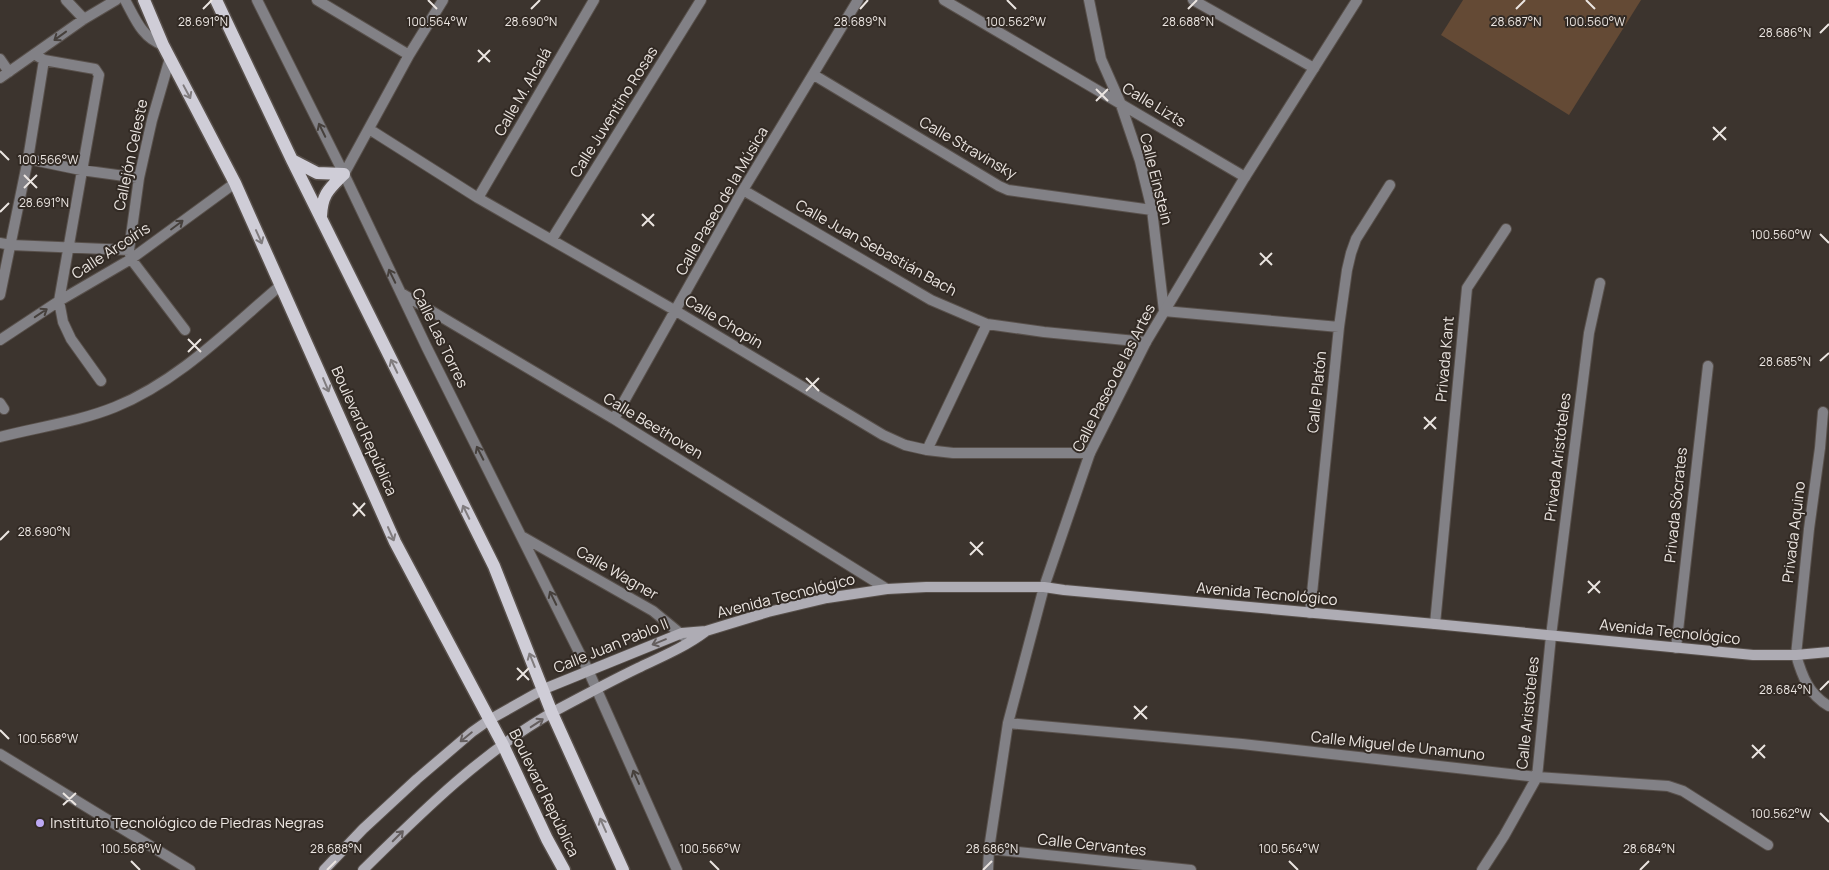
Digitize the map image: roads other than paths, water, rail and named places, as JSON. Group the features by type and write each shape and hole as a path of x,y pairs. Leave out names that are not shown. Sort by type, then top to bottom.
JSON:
{"main road":[{"name":"Boulevard República","path":"144,0 163,45 235,182 395,542 503,744 547,839 564,870"},
{"path":"216,0 292,160 494,566 552,713 623,870"},
{"path":"292,160 317,173 344,174"},
{"path":"320,216 321,202 324,195 344,174"},
{"name":"Avenida Tecnológico","path":"706,632 768,612 827,598 887,589 926,587 1044,587 1753,655 1796,655 1829,652"},
{"name":"Calle Juan Pablo II","path":"324,870 417,779 489,720 544,689 588,670 682,633 706,632"},
{"name":"Calle Juan Pablo II","path":"363,870 442,794 503,744 552,713 691,642 706,632"}],"street":[{"path":"66,0 84,19"},
{"path":"0,59 4,75 84,19 116,0"},
{"path":"126,0 145,34 154,42 163,45"},
{"name":"Calle Las Torres","path":"257,0 588,670 677,870"},
{"path":"317,0 409,55"},
{"path":"344,174 409,55 443,0"},
{"name":"Calle M. Alcalá","path":"478,198 594,0"},
{"name":"Calle Juventino Rosas","path":"552,239 701,0"},
{"name":"Calle Paseo de la Música","path":"614,419 743,190 858,0"},
{"name":"Calle Lizts","path":"944,0 1245,177"},
{"name":"Calle Einstein","path":"1089,0 1101,59 1120,102 1140,161 1152,210 1164,311"},
{"path":"1193,0 1314,68"},
{"name":"Calle Paseo de las Artes","path":"988,870 989,849 1008,723 1044,587 1090,453 1146,342 1164,311 1356,0"},
{"path":"34,54 44,60 94,70 99,75 59,301 63,322 71,339 101,381"},
{"name":"Callejón Celeste","path":"130,255 139,178 152,120 170,58"},
{"path":"0,294 28,159 44,60"},
{"name":"Calle Stravinsky","path":"814,74 1008,190 1152,210"},
{"name":"Calle Chopin","path":"369,129 478,198 676,311 883,435 905,445 953,453 1090,453"},
{"path":"28,159 81,170 139,178"},
{"name":"Calle Arcoíris","path":"0,340 130,255 235,182"},
{"name":"Calle Platón","path":"1310,613 1339,327 1351,253 1356,239 1390,185"},
{"name":"Calle Juan Sebastián Bach","path":"743,190 931,300 987,324 1044,332 1146,342"},
{"name":"Privada Kant","path":"1435,624 1468,288 1506,229"},
{"path":"0,243 130,255 185,330"},
{"name":"Privada Aristóteles","path":"1551,636 1589,333 1600,283"},
{"path":"0,437 49,427 114,407 148,391 201,354 280,285"},
{"name":"Calle Beethoven","path":"401,293 614,419 887,589"},
{"path":"1164,311 1339,327"},
{"path":"927,450 987,324"},
{"name":"Privada Sócrates","path":"1676,648 1708,366"},
{"name":"Privada Aquino","path":"1796,655 1823,412"},
{"name":"Calle Wagner","path":"523,537 653,611 691,642"},
{"name":"Calle Aristóteles","path":"1482,870 1504,836 1537,777 1551,636"},
{"path":"1796,655 1802,675 1812,692 1829,706"},
{"name":"Calle Miguel de Unamuno","path":"1008,723 1242,744 1537,777 1668,786 1683,791 1768,845"},
{"path":"0,754 190,870"},
{"name":"Calle Cervantes","path":"989,849 1191,870"}],"place":[{"name":"Instituto Tecnológico de Piedras Negras","path":"40,823"}]}
